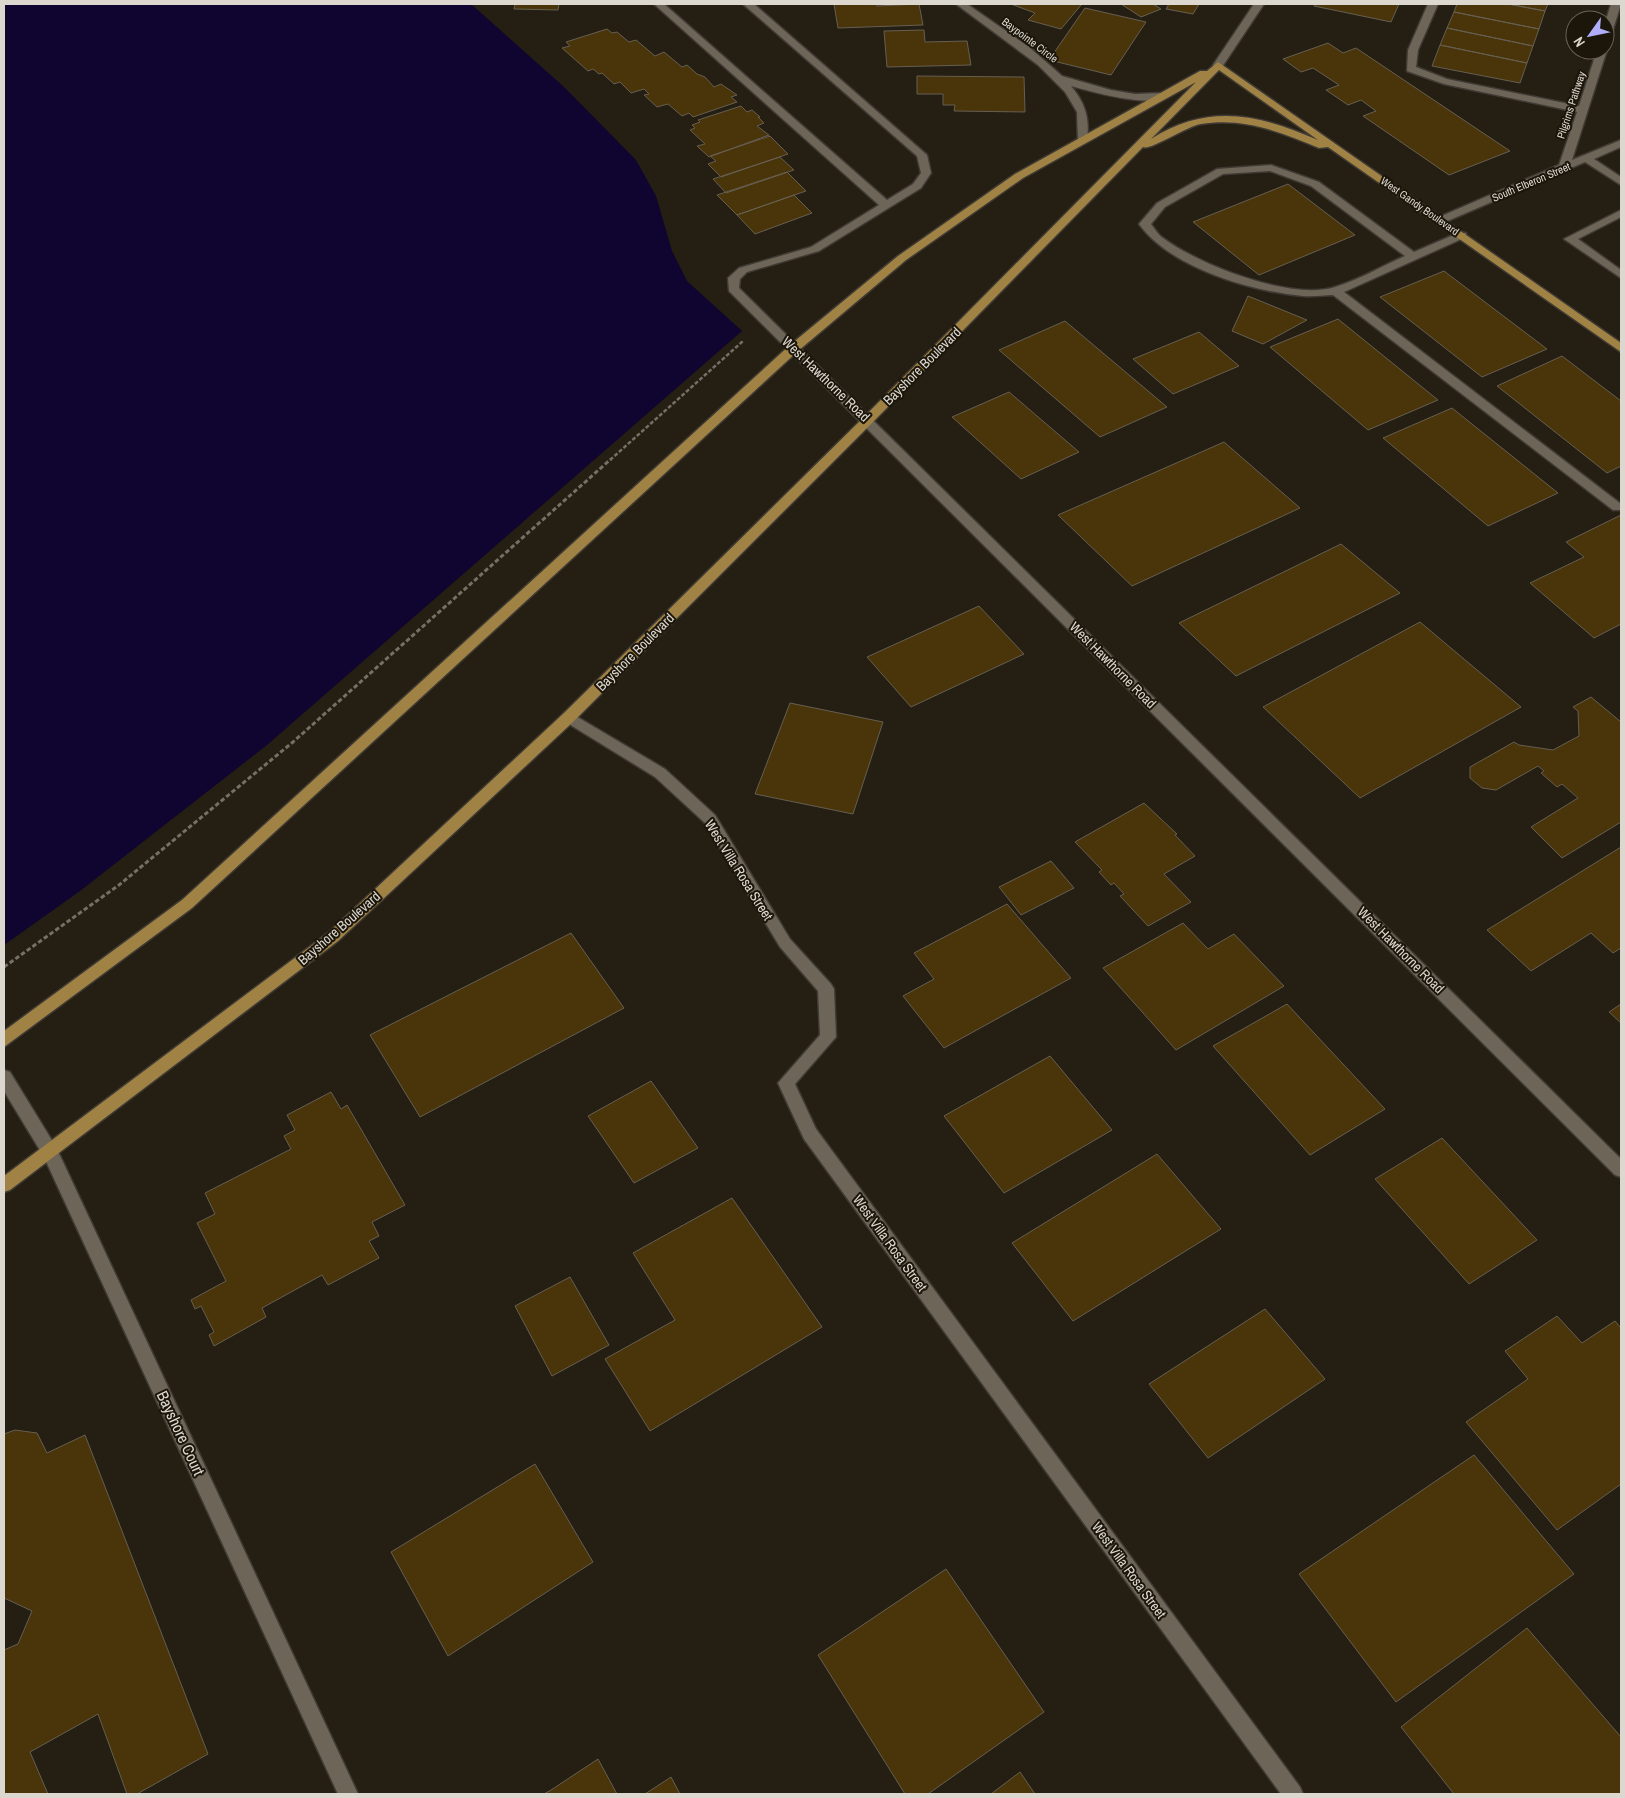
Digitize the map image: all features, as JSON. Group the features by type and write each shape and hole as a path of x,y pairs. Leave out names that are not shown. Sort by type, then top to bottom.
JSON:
{"main road":[{"name":"Bayshore Boulevard","path":"4,1040 187,904 794,348 902,258 1019,176 1218,65"},
{"name":"Bayshore Boulevard","path":"4,1185 333,937 569,717 868,420 1218,65"},
{"name":"West Gandy Boulevard","path":"1218,65 1621,348"},
{"path":"1128,156 1177,128 1209,118 1255,120 1294,133 1353,159"}],"street":[{"path":"660,4 886,205"},
{"name":"West Hawthorne Road","path":"748,4 922,155 926,173 917,186 815,249 743,270 734,278 733,288 1621,1170"},
{"name":"Baypointe Circle","path":"961,4 1061,79 1079,104 1085,123 1082,140"},
{"name":"Bayshore Boulevard","path":"1218,65 1259,4"},
{"path":"1433,4 1413,50 1411,69 1444,81 1582,110"},
{"name":"Pilgrims Pathway","path":"1564,168 1599,60"},
{"name":"Baypointe Circle","path":"1061,79 1113,95 1138,98 1161,96"},
{"name":"South Elberon Street","path":"1441,220 1621,143"},
{"path":"1586,158 1621,182"},
{"path":"1413,257 1315,184 1271,168 1221,171 1161,205 1145,224 1158,240 1185,256 1236,280 1304,293 1336,291 1413,257 1462,235"},
{"path":"1621,213 1570,239 1621,275"},
{"path":"1336,291 1617,507"},
{"name":"West Villa Rosa Street","path":"569,717 660,773 710,819 785,943 826,989 828,1037 786,1083 810,1134 1293,1794"},
{"name":"Bayshore Court","path":"4,1077 50,1152 348,1794"}],"path":[{"path":"4,967 119,885 286,748 765,320"}],"shaded area":[{"path":"4,4 471,4 564,87 636,160 656,196 672,251 687,281 742,331 267,745 80,891 4,945"}],"building":[{"path":"515,4 559,4 558,10 514,9"},
{"path":"834,4 876,4 877,6 919,4 923,25 838,28"},
{"path":"1011,4 1082,4 1061,29 1028,20 1035,13"},
{"path":"1121,4 1153,4 1161,9 1141,17"},
{"path":"1169,4 1199,4 1193,14 1166,9"},
{"path":"1315,4 1399,4 1391,22 1314,6"},
{"path":"1457,4 1508,4 1545,11 1539,29 1454,12"},
{"path":"1508,4 1548,4 1545,11"},
{"path":"1085,8 1146,22 1111,75 1049,60"},
{"path":"1454,12 1539,29 1533,46 1447,28"},
{"path":"1447,28 1533,46 1527,63 1440,45"},
{"path":"607,29 612,33 617,32 629,42 636,40 655,56 664,52 682,67 687,65 697,74 705,77 714,87 721,84 737,95 731,97 737,102 693,117 689,113 682,116 668,104 657,107 644,95 649,94 644,89 631,93 620,82 614,84 602,73 599,74 593,69 588,71 562,48 570,46 566,42"},
{"path":"924,30 925,42 967,41 971,65 887,67 884,31"},
{"path":"1328,43 1343,53 1356,48 1510,151 1449,175 1363,116 1376,111 1361,100 1348,105 1326,90 1339,85 1313,68 1301,72 1283,59"},
{"path":"1440,45 1527,63 1520,83 1432,66"},
{"path":"917,76 1024,77 1025,112 954,111 955,105 943,105 943,94 917,94"},
{"path":"741,106 747,112 752,110 760,117 758,117 764,123 757,126 769,135 709,157 697,146 705,144 690,130 695,128 692,125 700,122 698,120"},
{"path":"770,136 788,154 721,177 708,164 716,161 710,156"},
{"path":"780,157 794,170 726,193 713,179"},
{"path":"787,172 806,191 737,215 717,195"},
{"path":"1288,184 1355,235 1259,275 1193,222"},
{"path":"794,195 812,213 755,234 737,215"},
{"path":"1444,271 1547,349 1482,377 1380,297"},
{"path":"1248,296 1307,320 1263,344 1232,331"},
{"path":"1338,319 1438,400 1368,430 1270,347"},
{"path":"1065,321 1167,407 1100,437 999,350"},
{"path":"1199,332 1239,366 1173,394 1133,359"},
{"path":"1562,356 1621,401 1621,466 1607,473 1497,386"},
{"path":"1009,392 1079,452 1021,479 952,417"},
{"path":"1452,408 1558,493 1488,526 1383,438"},
{"path":"1224,442 1300,508 1132,586 1058,515"},
{"path":"1621,515 1621,624 1594,638 1530,583 1584,557 1566,542"},
{"path":"1341,544 1400,593 1236,676 1179,623"},
{"path":"979,606 1024,654 911,707 867,657"},
{"path":"1420,622 1521,707 1360,798 1263,707"},
{"path":"1591,697 1621,722 1621,822 1562,858 1531,827 1578,798 1562,784 1557,787 1541,773 1544,771 1538,766 1496,790 1482,788 1470,778 1470,767 1514,742 1519,745 1553,750 1579,736 1578,711 1573,707"},
{"path":"790,703 883,722 853,814 755,794"},
{"path":"1144,803 1177,834 1175,835 1195,856 1164,874 1191,902 1148,926 1120,896 1124,894 1114,883 1111,885 1099,872 1102,870 1075,842"},
{"path":"1621,847 1621,948 1613,953 1591,933 1531,971 1487,930"},
{"path":"1051,861 1074,888 1021,915 999,887"},
{"path":"1007,904 1071,978 944,1048 903,996 934,979 914,953"},
{"path":"1183,923 1208,949 1234,934 1284,986 1176,1050 1103,968"},
{"path":"571,933 624,1008 420,1117 370,1035"},
{"path":"1287,1004 1385,1109 1310,1155 1213,1046"},
{"path":"1621,1004 1621,1023 1609,1012"},
{"path":"1050,1056 1112,1130 1004,1193 944,1116"},
{"path":"651,1081 698,1148 634,1183 588,1116"},
{"path":"331,1092 341,1109 347,1105 405,1205 372,1222 379,1236 369,1241 379,1258 328,1285 322,1275 262,1308 266,1317 214,1346 209,1335 214,1332 201,1306 195,1309 191,1300 226,1281 197,1223 215,1214 205,1193 291,1149 284,1136 295,1130 287,1115"},
{"path":"1442,1138 1537,1240 1469,1284 1375,1179"},
{"path":"1157,1154 1221,1229 1073,1321 1012,1243"},
{"path":"732,1198 822,1327 650,1431 605,1359 675,1320 633,1253"},
{"path":"570,1277 609,1345 552,1376 515,1306"},
{"path":"1265,1309 1325,1379 1208,1458 1149,1384"},
{"path":"1557,1316 1582,1343 1615,1321 1621,1328 1621,1484 1557,1530 1466,1422 1528,1379 1505,1351"},
{"path":"15,1430 37,1433 47,1453 85,1435 208,1754 137,1794 127,1794 98,1714 30,1752 48,1794 4,1794 4,1650 18,1644 32,1611 4,1598 4,1434"},
{"path":"1474,1455 1574,1574 1396,1702 1299,1574"},
{"path":"535,1464 593,1562 448,1656 391,1552"},
{"path":"946,1569 1044,1712 928,1794 905,1794 818,1655"},
{"path":"1527,1628 1621,1737 1621,1794 1454,1794 1401,1727"},
{"path":"598,1759 617,1794 544,1794 551,1790"},
{"path":"1020,1772 1035,1794 991,1794"},
{"path":"671,1777 680,1794 645,1794"}]}
